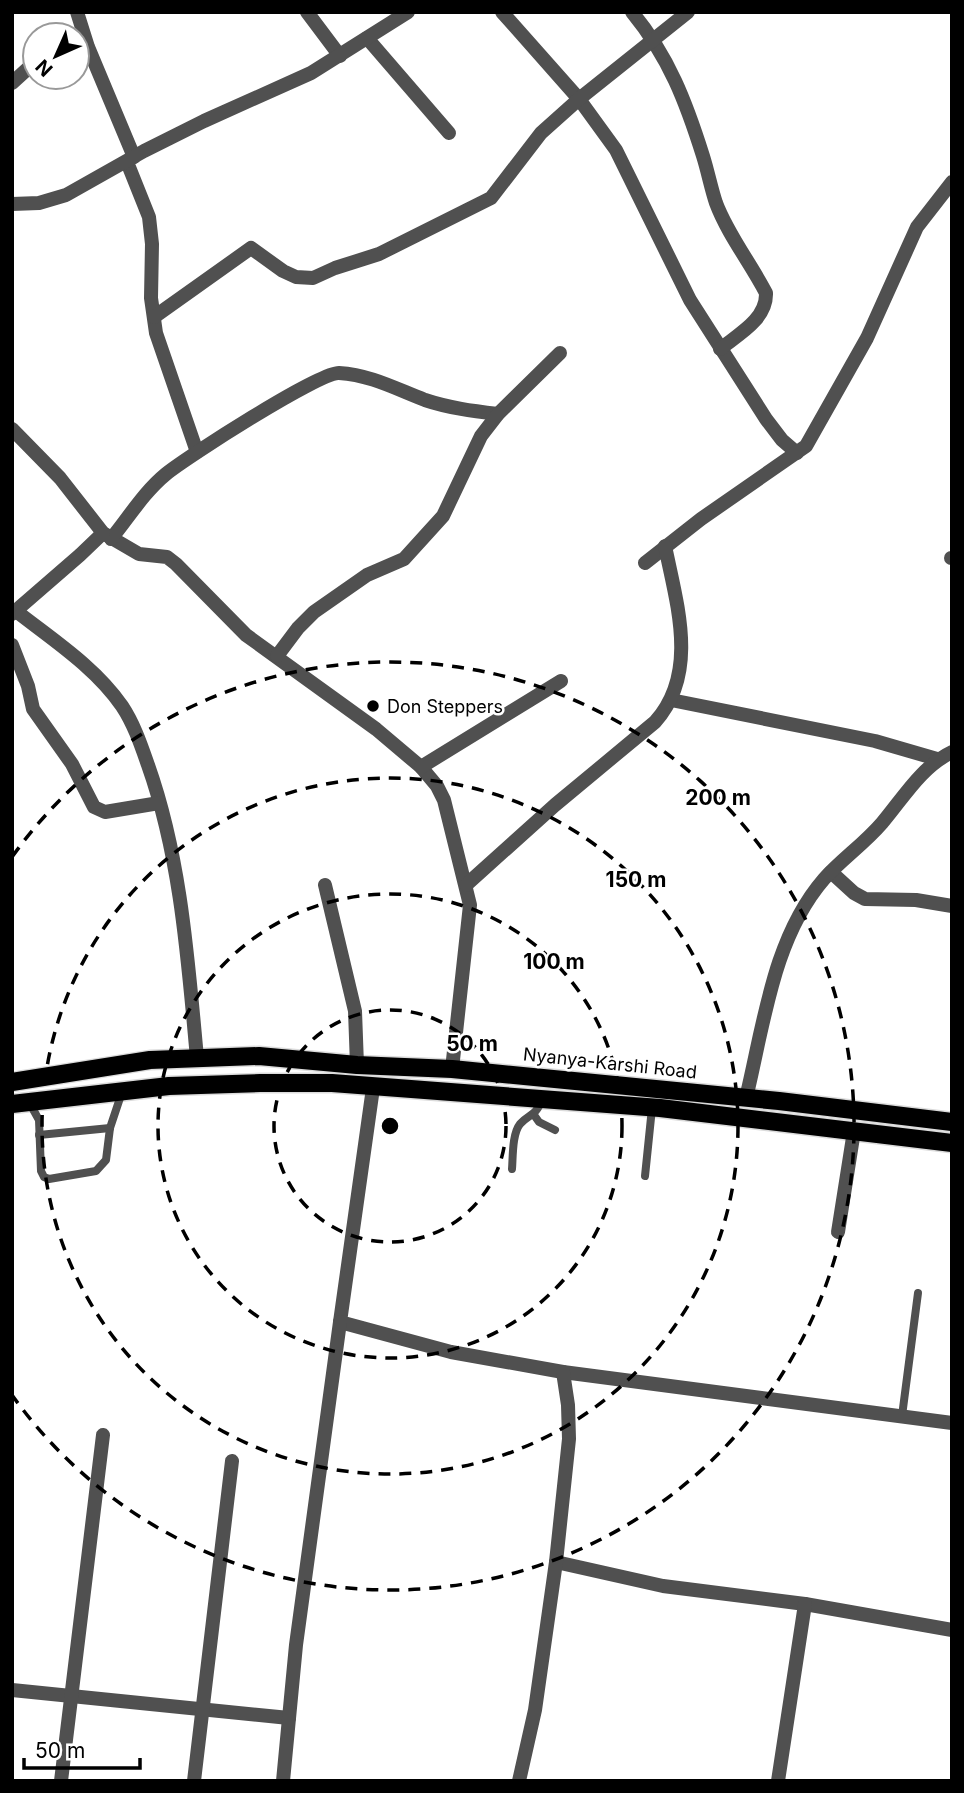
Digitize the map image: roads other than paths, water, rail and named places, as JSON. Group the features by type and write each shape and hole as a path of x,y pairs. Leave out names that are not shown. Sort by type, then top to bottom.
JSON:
{"main road":[{"name":"Nyanya-Karshi Road","path":"12,1082 150,1060 259,1056 357,1065 452,1069 746,1098 952,1122"},
{"path":"21,1103 169,1086 332,1083 538,1107 648,1107 952,1143"},
{"path":"642,1088 648,1107"}],"street":[{"path":"76,12 131,160 149,217 156,333 197,452"},
{"path":"307,12 340,56"},
{"path":"12,204 39,204 66,195 204,121 311,73 408,12"},
{"path":"502,12 579,99 616,150 690,300 766,419 782,440 797,453"},
{"path":"632,12 654,38 675,77 717,203 730,233 766,293 766,302 758,319 720,349"},
{"path":"154,317 251,248 282,271 296,277 313,278 379,254 491,198 526,150 579,99 688,12"},
{"path":"367,38 449,133"},
{"path":"645,563 797,453 813,438 867,338 917,227 952,182"},
{"path":"276,656 314,612 367,575 404,559 443,516 481,436 498,414 560,353"},
{"path":"197,1058 179,901 159,803 142,748 122,706 87,667 14,612 107,536 166,474 301,389 336,373 369,377 461,410 498,414"},
{"path":"12,429 60,478 107,536 139,554 167,557 246,635 376,729 421,766 437,786 444,800 470,905 452,1069"},
{"path":"466,885 555,805 655,722 671,701 682,653 678,609 665,546"},
{"path":"12,645 28,686 33,709 72,764 94,807 105,813 159,803"},
{"path":"421,766 561,681"},
{"path":"671,701 876,741 937,759"},
{"path":"746,1098 780,956 812,896 831,872 878,828 919,776 937,759 952,752"},
{"path":"831,872 854,893 865,899 916,900 952,906"},
{"path":"326,885 355,1012 357,1065"},
{"path":"283,1781 296,1645 373,1088"},
{"path":"838,1232 854,1131"},
{"path":"340,1322 451,1352 563,1372 952,1423"},
{"path":"519,1781 535,1710 556,1562 569,1439 563,1372"},
{"path":"61,1781 103,1435"},
{"path":"194,1781 232,1461"},
{"path":"556,1562 663,1586 805,1604 952,1630"},
{"path":"778,1781 805,1604"},
{"path":"12,1690 289,1718"}],"lane":[{"path":"21,1103 39,1120 41,1171 44,1177 49,1179 101,1168 106,1160 110,1128 122,1091"},
{"path":"538,1107 539,1122 555,1130"},
{"path":"512,1169 517,1129 538,1107"},
{"path":"645,1176 648,1107"},
{"path":"40,1136 110,1128"},
{"path":"902,1416 918,1293"}],"place":[{"name":"Don Steppers","path":"373,706"}]}
